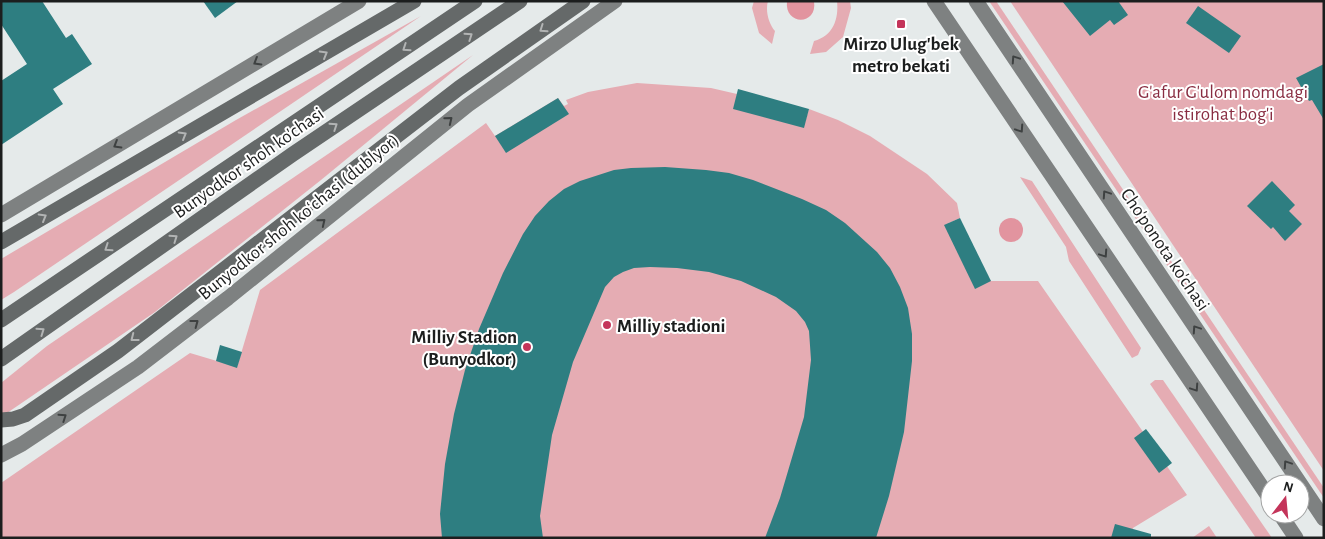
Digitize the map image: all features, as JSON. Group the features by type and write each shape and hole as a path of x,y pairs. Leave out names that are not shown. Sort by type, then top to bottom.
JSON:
{"main road":[{"path":"1,215 359,1"},
{"path":"1,242 414,1"},
{"name":"Bunyodkor shoh ko'chasi","path":"1,320 476,1"},
{"name":"Bunyodkor shoh ko'chasi","path":"1,359 293,154 520,1"},
{"path":"1,420 25,415 118,351 459,88 582,1"},
{"name":"Bunyodkor shoh koʻchasi (dublyor)","path":"1,455 22,444 138,367 228,298 468,105 614,1"},
{"path":"934,1 1260,484"},
{"name":"Cho'ponota ko'chasi","path":"976,1 1324,519"},
{"path":"1287,524 1296,538"}],"green space":[{"path":"754,1 768,1 768,17 775,31 772,44 759,33 752,8"},
{"path":"837,1 850,1 851,8 843,37 826,52 810,54 814,41 821,39 833,26 837,14"},
{"path":"989,1 996,1 1324,488 1324,498 1310,477 1310,474 1308,474"},
{"name":"G'afur G'ulom nomdagi istirohat bog'i","path":"1010,1 1324,1 1324,471"},
{"path":"421,16 1,300 1,259 236,120"},
{"path":"473,55 321,180 155,312 7,413 1,414 1,383 47,346"},
{"name":"Milliy stadioni","path":"637,83 711,88 737,94 736,99 806,118 809,109 838,120 870,136 927,174 957,203 960,218 949,223 991,281 1038,281 1187,495 1133,528 1130,538 1,538 1,483 190,353 237,367 260,290 486,123 495,136 558,98 564,106 568,104 566,100 588,92"},
{"path":"1020,177 1032,181 1141,348 1138,355 1132,358 1069,261 1066,247"},
{"path":"1155,380 1163,380 1260,521 1260,524 1262,524 1272,538 1256,538 1150,384"},
{"path":"1209,526 1217,538 1192,538"}],"shaded area":[{"path":"787,1 814,1 814,9 806,19 795,19 787,9"},
{"path":"1011,218 1019,222 1023,230 1019,238 1011,242 1003,238 999,230 1003,222"}],"building":[{"path":"1,1 42,1 66,38 72,34 92,64 53,89 63,104 1,145 1,81 27,64 1,24"},
{"path":"203,1 238,1 215,18"},
{"path":"1062,1 1118,1 1128,15 1114,25 1110,20 1090,36"},
{"path":"1198,6 1241,36 1229,53 1186,23"},
{"path":"1324,64 1324,120 1312,100 1309,101 1296,78"},
{"path":"738,89 809,109 804,128 733,109"},
{"path":"558,98 569,114 506,153 495,136"},
{"name":"Milliy Stadion (Bunyodkor)","path":"665,167 729,173 802,199 826,210 845,223 877,252 890,268 908,308 912,334 912,361 904,432 889,496 876,538 765,538 780,498 804,417 811,360 809,331 805,322 796,311 776,297 741,281 709,272 650,267 634,268 623,272 614,277 605,287 573,362 552,435 540,516 543,538 442,538 440,514 445,464 454,414 465,370 479,329 503,273 523,234 535,216 549,201 564,189 580,181 614,170"},
{"path":"1272,181 1295,205 1289,211 1302,224 1285,241 1273,227 1271,229 1247,206"},
{"path":"960,218 991,281 975,289 944,225"},
{"path":"220,345 242,352 237,368 216,361"},
{"path":"1146,429 1172,463 1159,473 1134,438"},
{"path":"1115,524 1151,534 1151,538 1111,538"}],"place":[{"name":"Mirzo Ulug'bek metro bekati","path":"901,24"},
{"name":"Milliy stadioni","path":"607,325"},
{"name":"Milliy Stadion (Bunyodkor)","path":"527,347"}]}
